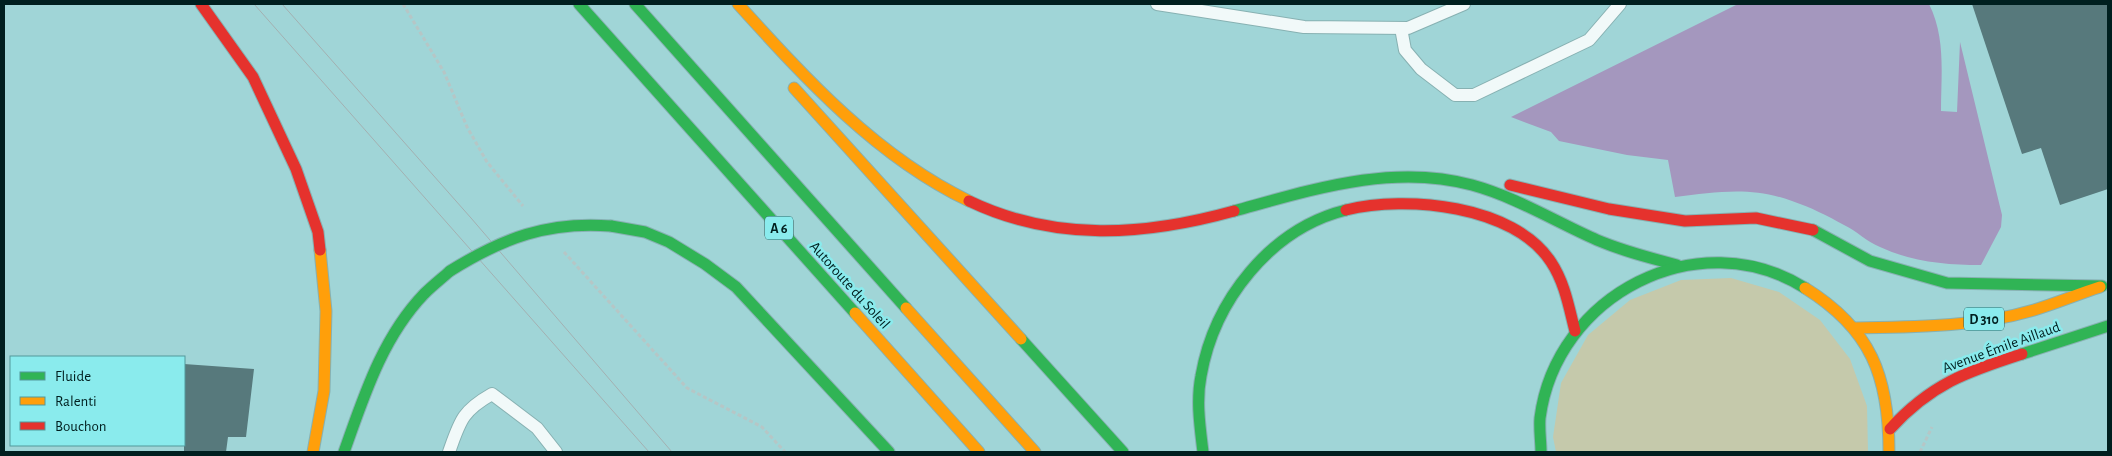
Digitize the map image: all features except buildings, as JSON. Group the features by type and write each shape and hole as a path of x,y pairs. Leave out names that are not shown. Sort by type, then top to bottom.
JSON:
{"main road":[{"path":"201,4 254,77 296,169 318,232 326,311 324,391 313,452"},
{"name":"Autoroute du Soleil","path":"579,4 979,452"},
{"name":"Autoroute du Soleil","path":"635,4 1034,452"},
{"path":"738,4 793,66 881,144 914,168 953,193 987,210 1069,231 1136,232 1196,222 1332,185 1400,177 1519,186 1609,209 1685,221 1756,218 1809,228 1870,261 1947,283 2105,285"},
{"path":"785,78 1122,452"},
{"path":"1452,180 1503,195 1528,205 1596,240 1625,252 1677,265"},
{"path":"1204,452 1198,418 1199,385 1211,335 1222,310 1234,290 1267,254 1311,224 1338,213 1364,206 1417,203 1471,213 1498,221 1533,242 1546,255 1557,273 1564,290 1575,331"},
{"path":"344,452 380,357 399,326 422,296 450,270 486,248 521,234 573,224 610,226 647,233 708,264 736,288 889,452"},
{"path":"1541,452 1540,419 1553,369 1575,331 1604,301 1628,285 1652,273 1677,265 1702,261 1762,266 1797,281 1823,299 1855,328 1870,353 1880,379 1887,406 1890,429 1889,452"},
{"name":"Avenue Émile Aillaud","path":"1855,328 1922,327 1964,323 2033,310 2105,285"},
{"name":"Avenue Émile Aillaud","path":"1890,429 1907,410 1924,396 1966,372 2108,326"}],"lane":[{"path":"1157,4 1304,27 1400,28 1408,28 1464,4"},
{"path":"1400,28 1405,50 1421,69 1455,95 1474,95 1589,40 1620,4"},
{"path":"449,452 461,419 476,403 492,394 537,428 556,452"}],"green space":[{"path":"1731,278 1779,292 1820,320 1850,359 1867,406 1868,452 1556,452 1553,437 1561,383 1588,335 1630,300 1681,280"}],"shaded area":[{"path":"1738,4 1929,4 1938,30 1940,43 1942,70 1941,111 1957,112 1960,42 2002,215 2001,227 1981,265 1929,262 1892,252 1875,245 1849,227 1819,212 1777,196 1762,193 1734,192 1675,197 1668,160 1627,155 1559,141 1551,132 1511,117"}],"tram line":[{"path":"254,4 649,452"},
{"path":"282,4 471,218 672,452"}],"traffic: fast":[{"path":"579,4 855,313"},
{"path":"635,4 906,308"},
{"path":"1234,211 1292,195 1352,182 1382,178 1442,179 1488,190 1607,244 1677,265"},
{"path":"1203,452 1199,404 1201,376 1208,348 1218,321 1250,272 1270,251 1293,233 1318,220 1346,210"},
{"path":"450,271 489,249 527,234 567,226 611,226"},
{"path":"611,226 645,232 669,242 705,264 736,287 889,452"},
{"path":"1813,230 1870,261 1947,283 2102,286"},
{"path":"1541,452 1540,418 1552,374 1573,336 1603,305 1638,282 1678,267 1721,263 1764,269 1805,288"},
{"path":"344,452 376,368 397,329 424,294 450,271"},
{"path":"2022,354 2108,326"},
{"path":"1021,339 1123,452"}],"traffic: slow":[{"path":"738,4 817,88 873,139 935,183 969,201"},
{"path":"794,88 1021,339"},
{"path":"313,452 324,391 326,311 320,250"},
{"path":"1855,328 1946,325 1990,320 2034,310 2100,287"},
{"path":"1805,288 1828,304 1846,320 1861,338 1872,357 1880,378 1885,400 1889,452"},
{"path":"906,308 1035,452"},
{"path":"855,313 979,452"}],"traffic: jam":[{"path":"201,4 253,77 296,169 318,232 320,250"},
{"path":"1510,185 1609,209 1685,221 1756,218 1813,230"},
{"path":"969,201 1001,214 1034,223 1067,229 1100,231 1167,226 1234,211"},
{"path":"1346,210 1398,204 1427,205 1457,209 1486,217 1512,228 1534,243 1556,270 1563,287 1575,331"},
{"path":"1890,429 1920,401 1950,381 2022,354"}]}
